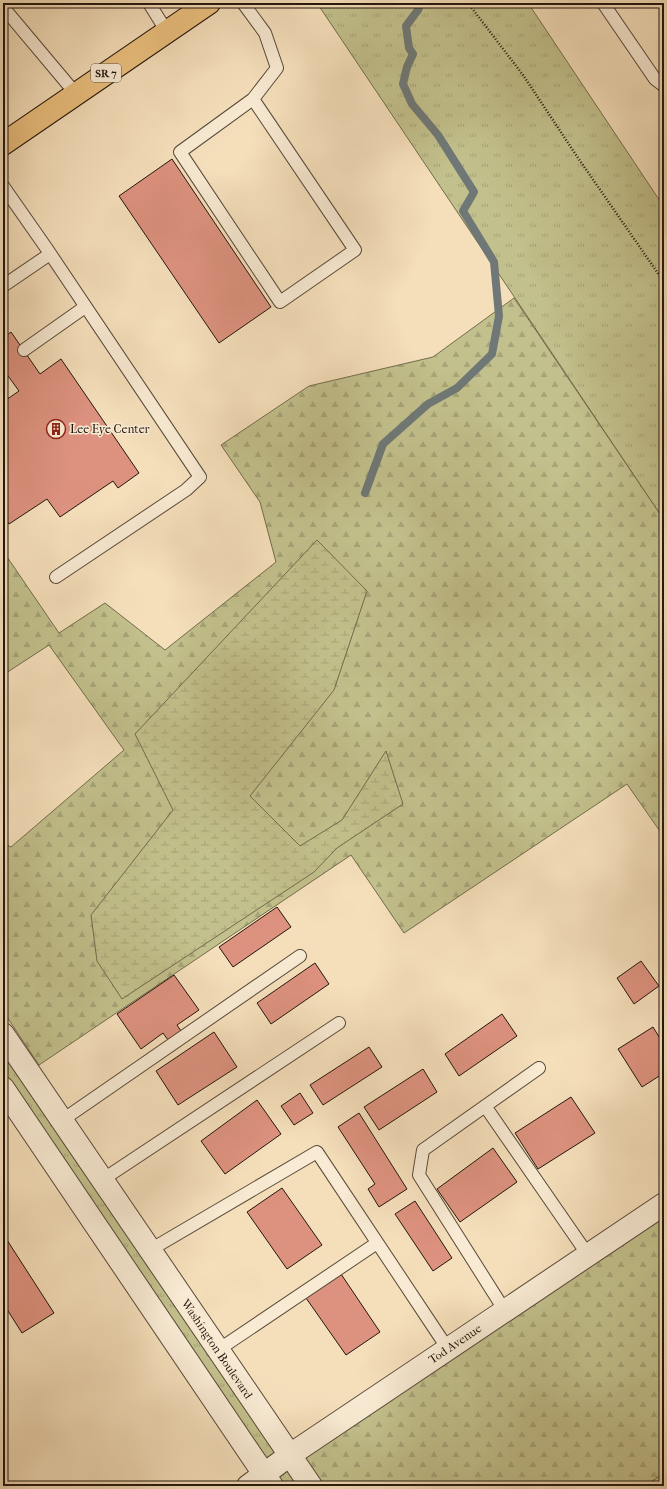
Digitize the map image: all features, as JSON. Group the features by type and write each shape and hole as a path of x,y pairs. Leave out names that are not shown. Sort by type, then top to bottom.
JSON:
{"main road":[{"name":"SR 7","path":"3,144 208,3"}],"street":[{"name":"Washington Boulevard","path":"3,1034 311,1486"},
{"path":"3,1088 98,1230 261,1482"},
{"name":"Tod Avenue","path":"261,1482 290,1455 664,1204"},
{"path":"98,1230 124,1212"}],"lane":[{"path":"148,3 166,32"},
{"path":"243,3 265,33 277,68 253,99 180,152 280,302 355,250 253,99"},
{"path":"603,3 655,79 664,86"},
{"path":"3,7 76,94"},
{"path":"3,186 200,477 186,490 56,577"},
{"path":"3,286 50,254"},
{"path":"24,350 86,307"},
{"path":"61,1121 300,956"},
{"path":"102,1180 339,1023"},
{"path":"505,1311 419,1175 423,1150 539,1068"},
{"path":"485,1106 588,1255"},
{"path":"150,1250 317,1152 448,1349"},
{"path":"218,1350 378,1243"}],"path":[{"path":"468,3 523,75 664,282"}],"green space":[{"path":"317,3 528,3 664,207 664,520"},
{"path":"514,298 664,520 664,837 627,784 404,933 351,855 39,1065 3,1011 3,843 11,847 124,750 49,645 3,675 3,551 59,633 105,603 165,650 276,562 260,502 221,445 309,386 433,357"},
{"path":"317,540 367,591 334,690 250,796 300,846 342,820 386,751 403,804 337,848 314,872 122,999 97,961 91,915 173,810 135,734"},
{"path":"3,1034 311,1486 272,1486 3,1088"},
{"path":"664,1204 664,1473 645,1486 311,1486 290,1455"},
{"path":"664,1473 664,1486 645,1486"}],"building":[{"path":"657,3 664,3 664,13"},
{"path":"172,159 271,307 219,343 119,196"},
{"name":"Lee Eye Center","path":"11,332 40,374 61,359 139,473 118,488 113,481 60,517 47,499 9,524 3,515 3,402 19,391 3,369 3,338"},
{"path":"277,907 291,927 233,967 219,947"},
{"path":"641,961 659,986 634,1004 617,978"},
{"path":"315,963 329,984 271,1024 257,1003"},
{"path":"174,975 199,1010 177,1025 181,1031 168,1040 163,1033 141,1049 117,1014"},
{"path":"502,1014 517,1036 459,1076 445,1054"},
{"path":"653,1027 664,1045 664,1073 642,1087 618,1049"},
{"path":"214,1032 237,1067 178,1105 156,1071"},
{"path":"369,1047 382,1067 323,1105 310,1085"},
{"path":"423,1069 437,1092 379,1130 364,1107"},
{"path":"300,1093 313,1113 294,1125 281,1106"},
{"path":"571,1097 595,1133 538,1169 515,1133"},
{"path":"257,1100 281,1134 225,1174 201,1141"},
{"path":"359,1113 407,1189 379,1207 368,1189 375,1184 338,1127"},
{"path":"493,1148 517,1182 460,1222 437,1189"},
{"path":"282,1188 322,1245 287,1269 247,1212"},
{"path":"415,1201 452,1258 433,1271 395,1214"},
{"path":"7,1240 54,1313 22,1333 3,1303 3,1243"},
{"path":"341,1274 380,1332 346,1355 306,1298"}],"waterway":[{"path":"365,493 383,444 428,404 457,388 492,354 499,316 494,262 463,211 474,192 438,135 412,104 403,84 407,67 413,54 409,48 406,26 418,10 421,3"}],"place":[{"name":"Lee Eye Center","path":"56,429"}]}
